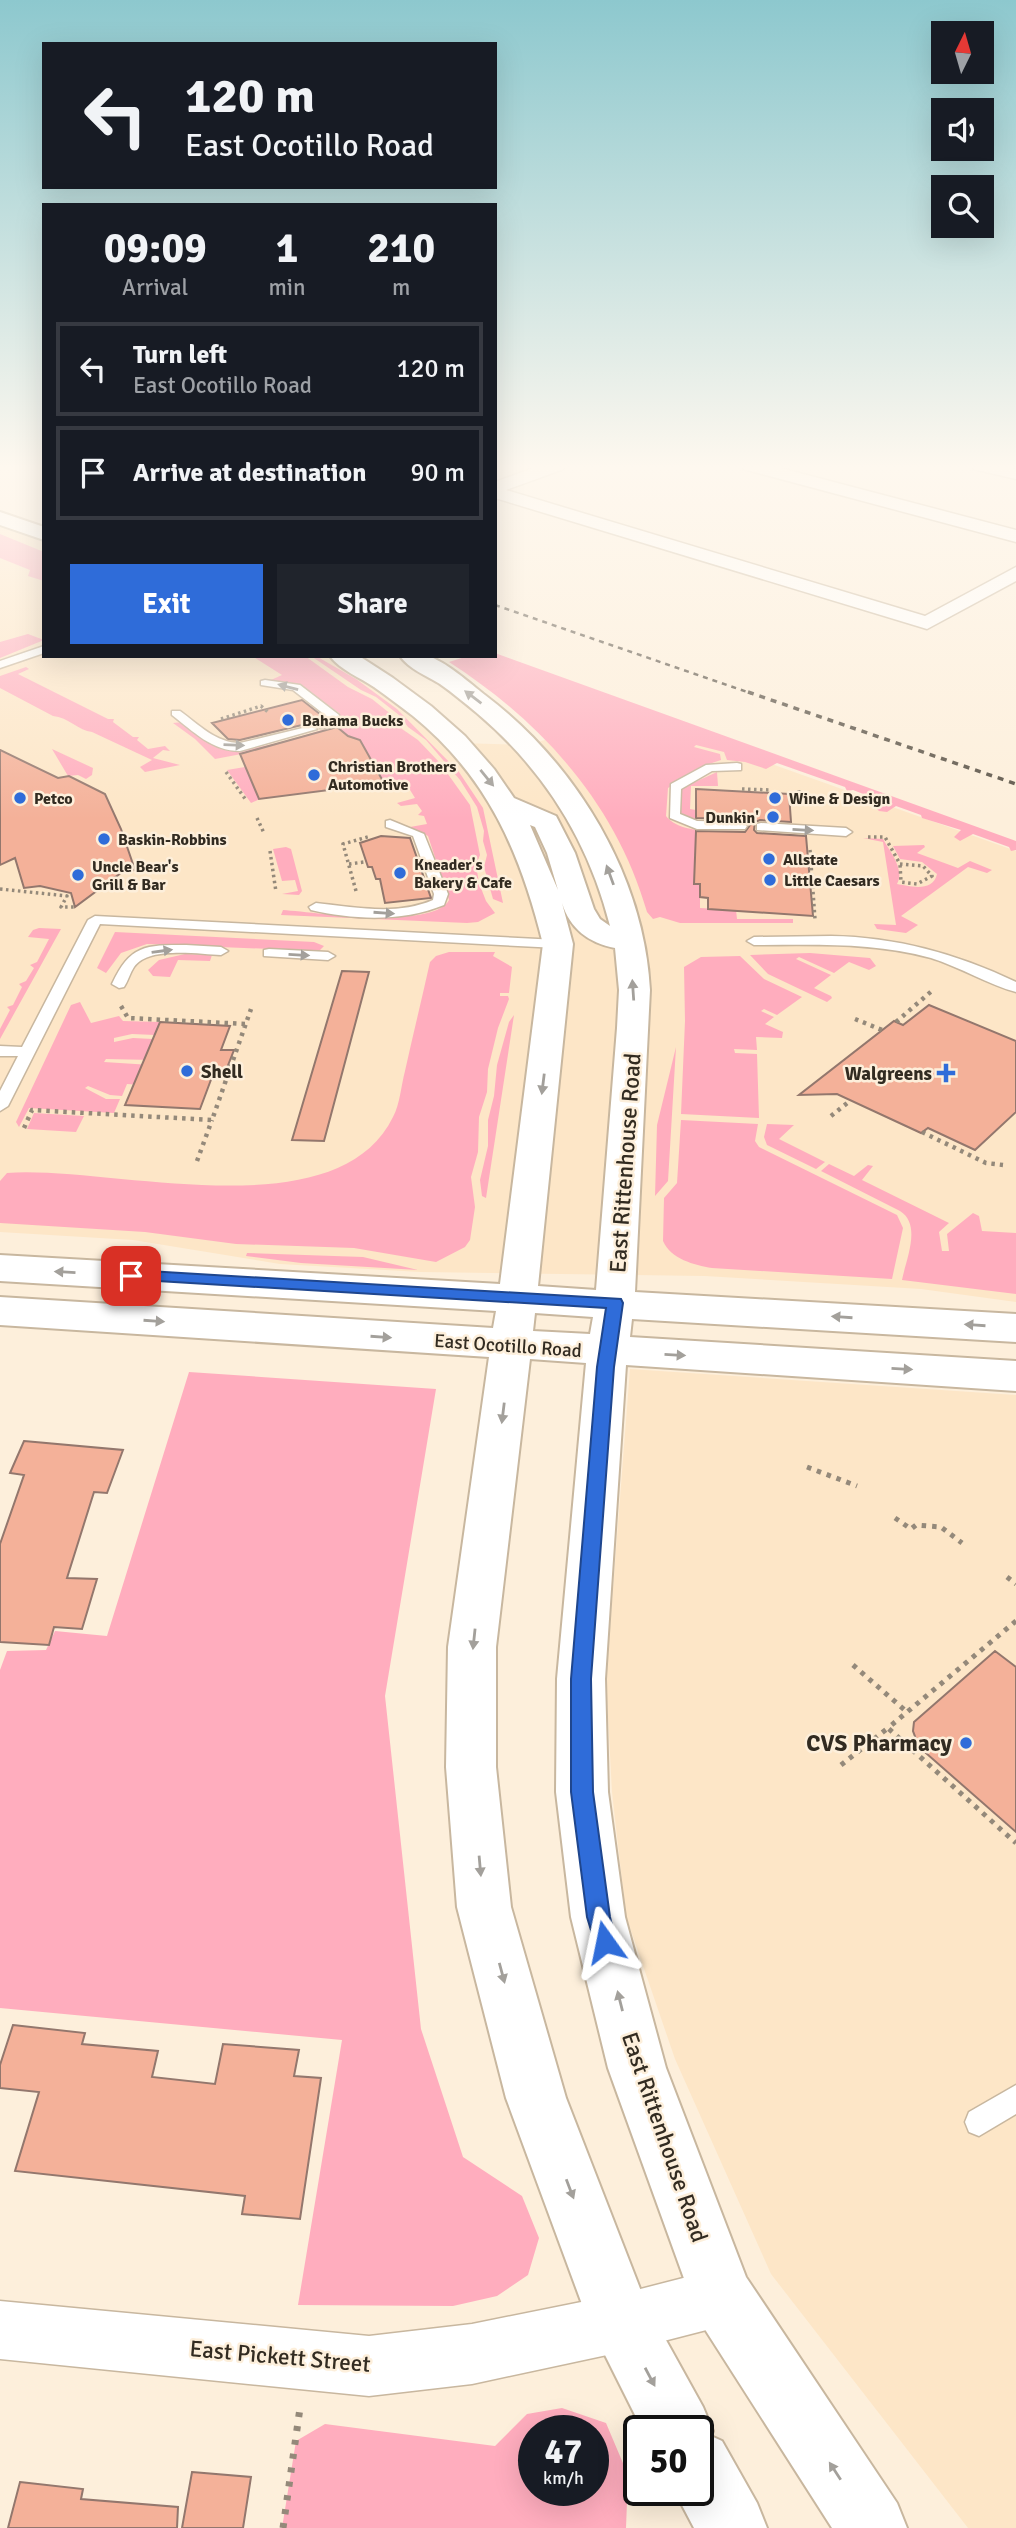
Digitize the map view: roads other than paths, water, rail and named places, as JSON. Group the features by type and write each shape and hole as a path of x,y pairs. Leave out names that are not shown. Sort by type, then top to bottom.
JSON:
{"main road":[{"path":"345,658 422,709 460,743 497,790 527,846 550,905 558,944 515,1322 472,1647 471,1767 484,1907 536,2098 621,2323 670,2415"},
{"name":"East Rittenhouse Road","path":"415,658 490,710 527,745 556,781 586,822 605,863 630,941 635,1011 615,1303 607,1351 581,1679 582,1792 598,1917 637,2068 722,2297 872,2528"},
{"path":"505,804 546,822 561,853 579,909 588,925 607,937 630,941"},
{"name":"East Ocotillo Road","path":"0,1268 515,1322 607,1351 1016,1376"},
{"name":"East Ocotillo Road","path":"0,1311 515,1322 615,1303 1016,1328"},
{"path":"714,2495 732,2528"}],"street":[{"path":"797,583 927,623 998,583"},
{"name":"East Pickett Street","path":"0,2330 369,2366 472,2354 621,2323 722,2297"}],"lane":[{"path":"0,666 42,650"},
{"path":"265,683 293,686 314,701 335,718 333,723 324,726"},
{"path":"176,713 216,743 228,747 240,747 311,729"},
{"path":"737,766 710,768 673,789 674,815 685,823 741,826"},
{"path":"316,907 395,914 429,908 439,902 441,894 418,834 390,824"},
{"path":"761,827 846,832"},
{"path":"0,1106 95,920 558,944"},
{"path":"754,941 859,941 921,952 987,972 1016,988"},
{"path":"119,984 130,962 144,954 178,949 220,951"},
{"path":"269,953 328,956"},
{"path":"0,1051 27,1052"},
{"path":"979,2122 1016,2098"}],"railway":[{"path":"497,606 753,694"},
{"path":"748,692 1016,784"}],"place":[{"name":"Bahama Bucks","path":"288,720"},
{"name":"Christian Brothers Automotive","path":"314,775"},
{"name":"Petco","path":"20,798"},
{"name":"Wine & Design","path":"775,798"},
{"name":"Dunkin'","path":"773,817"},
{"name":"Baskin-Robbins","path":"104,839"},
{"name":"Allstate","path":"769,859"},
{"name":"Kneader's Bakery & Cafe","path":"400,873"},
{"name":"Uncle Bear's Grill & Bar","path":"78,875"},
{"name":"Little Caesars","path":"770,880"},
{"name":"Shell","path":"187,1071"},
{"name":"Walgreens","path":"946,1073"},
{"name":"CVS Pharmacy","path":"966,1743"}]}
